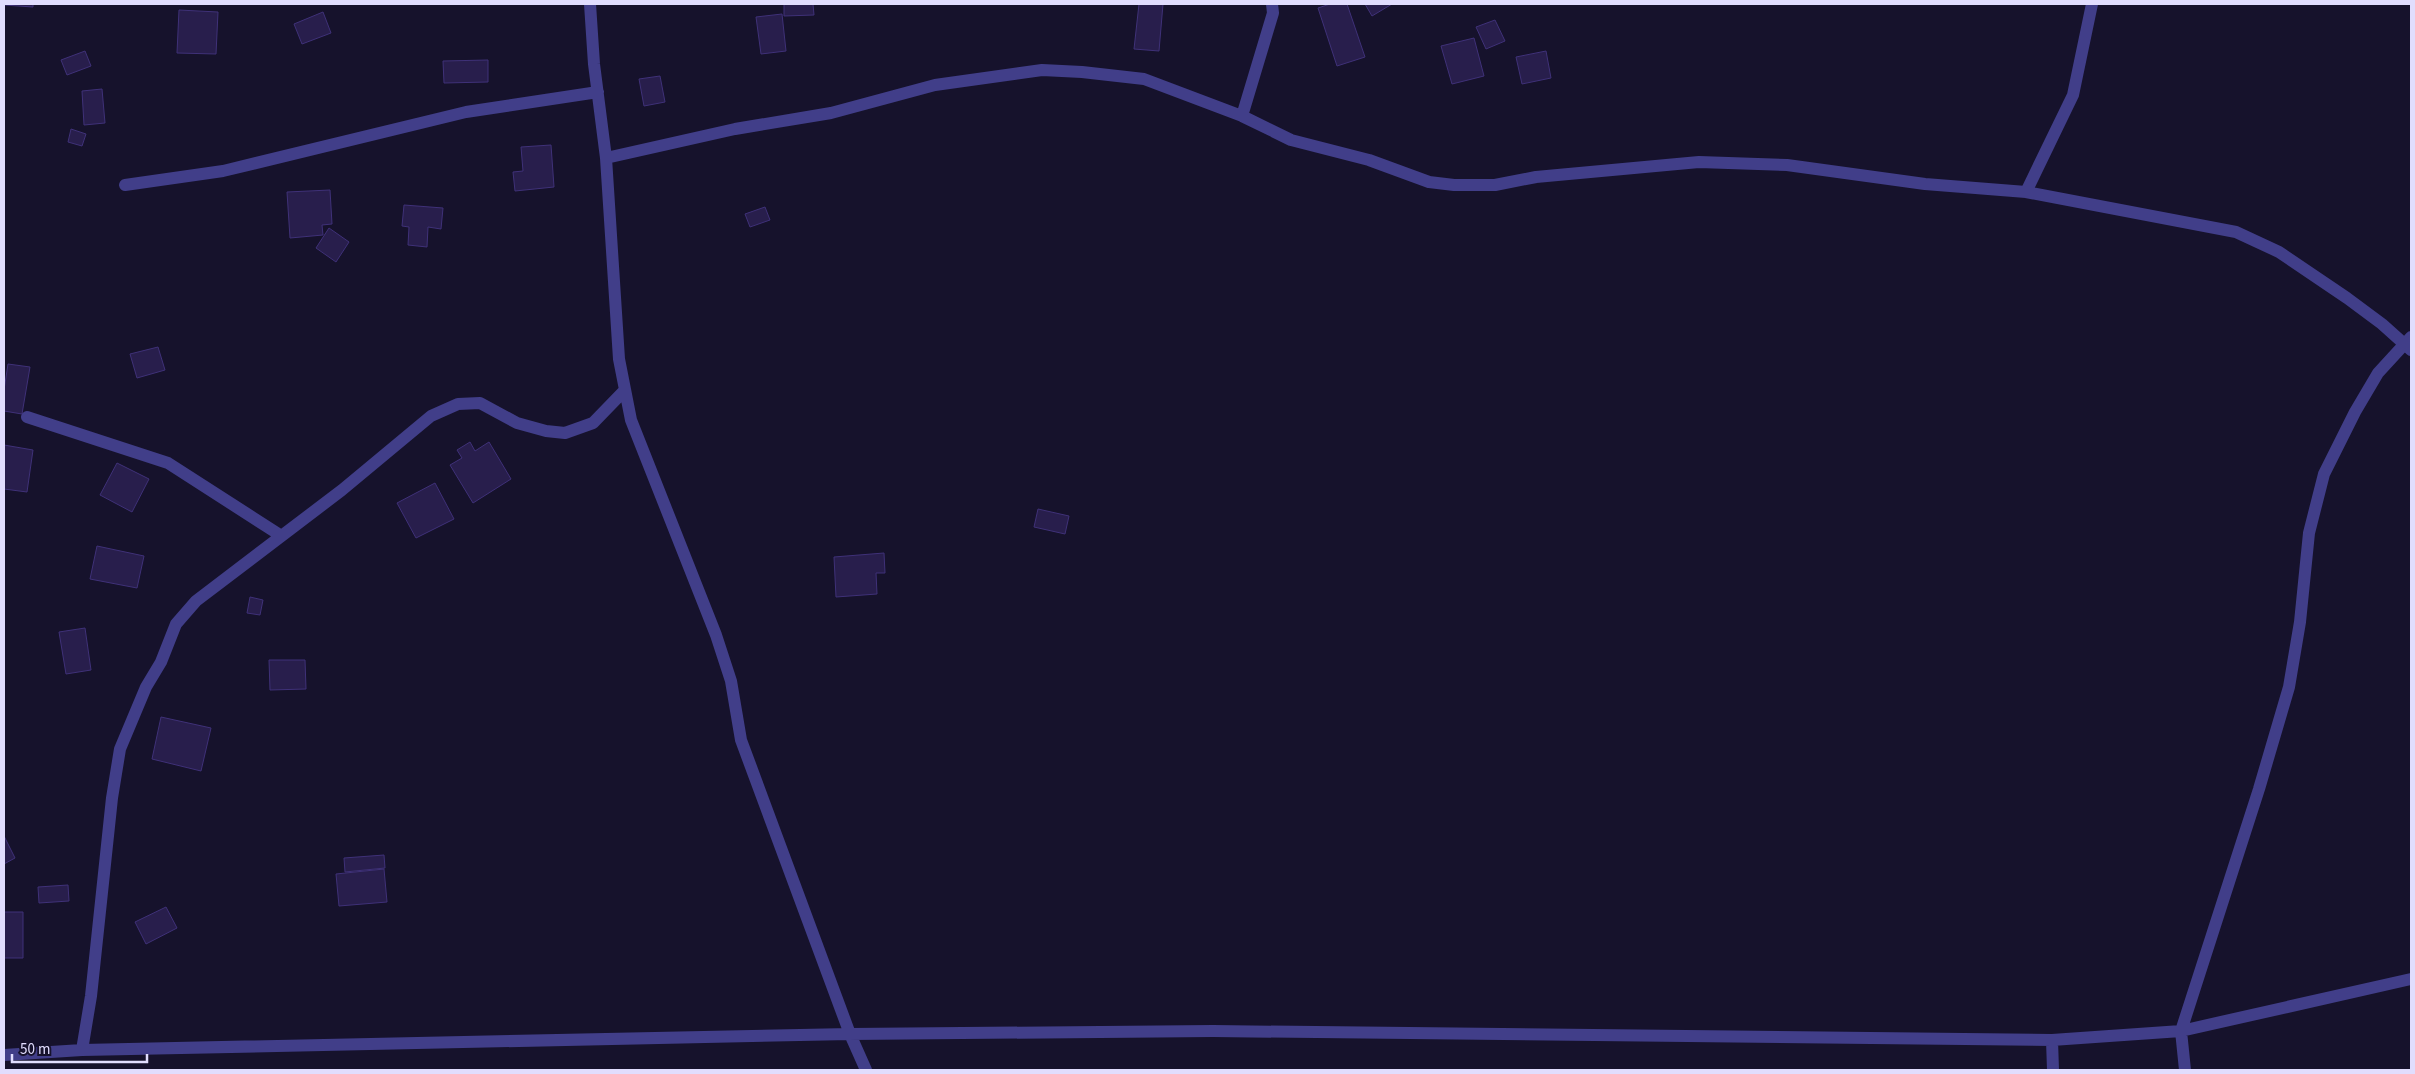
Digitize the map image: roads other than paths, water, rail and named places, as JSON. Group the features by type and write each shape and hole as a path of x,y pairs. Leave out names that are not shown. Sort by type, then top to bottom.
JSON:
{"street":[{"path":"590,4 606,158 619,359 631,420 716,634 731,681 742,740 850,1034 866,1070"},
{"path":"1242,116 1273,13 1272,4"},
{"path":"2026,192 2073,95 2092,4"},
{"path":"606,158 735,129 831,113 935,85 1042,70 1144,79 1242,116 1291,140 1369,160 1429,182 1454,185 1494,185 1536,178 1699,162 1787,165 1925,184 2026,192 2236,232 2278,252 2347,298 2409,343 2378,373 2355,412 2324,474 2309,533 2300,622 2289,687 2259,789 2181,1031 2185,1070"},
{"path":"124,185 223,171 466,112 598,92"},
{"path":"82,1050 91,996 112,798 120,749 146,687 161,662 176,624 196,601 280,535 342,490 431,416 458,404 480,403 518,424 546,431 565,433 593,423 624,391"},
{"path":"27,417 168,463 280,535"},
{"path":"4,1055 82,1050 850,1034 1212,1031 2052,1040 2181,1031 2411,979"},
{"path":"2052,1040 2053,1070"}]}
